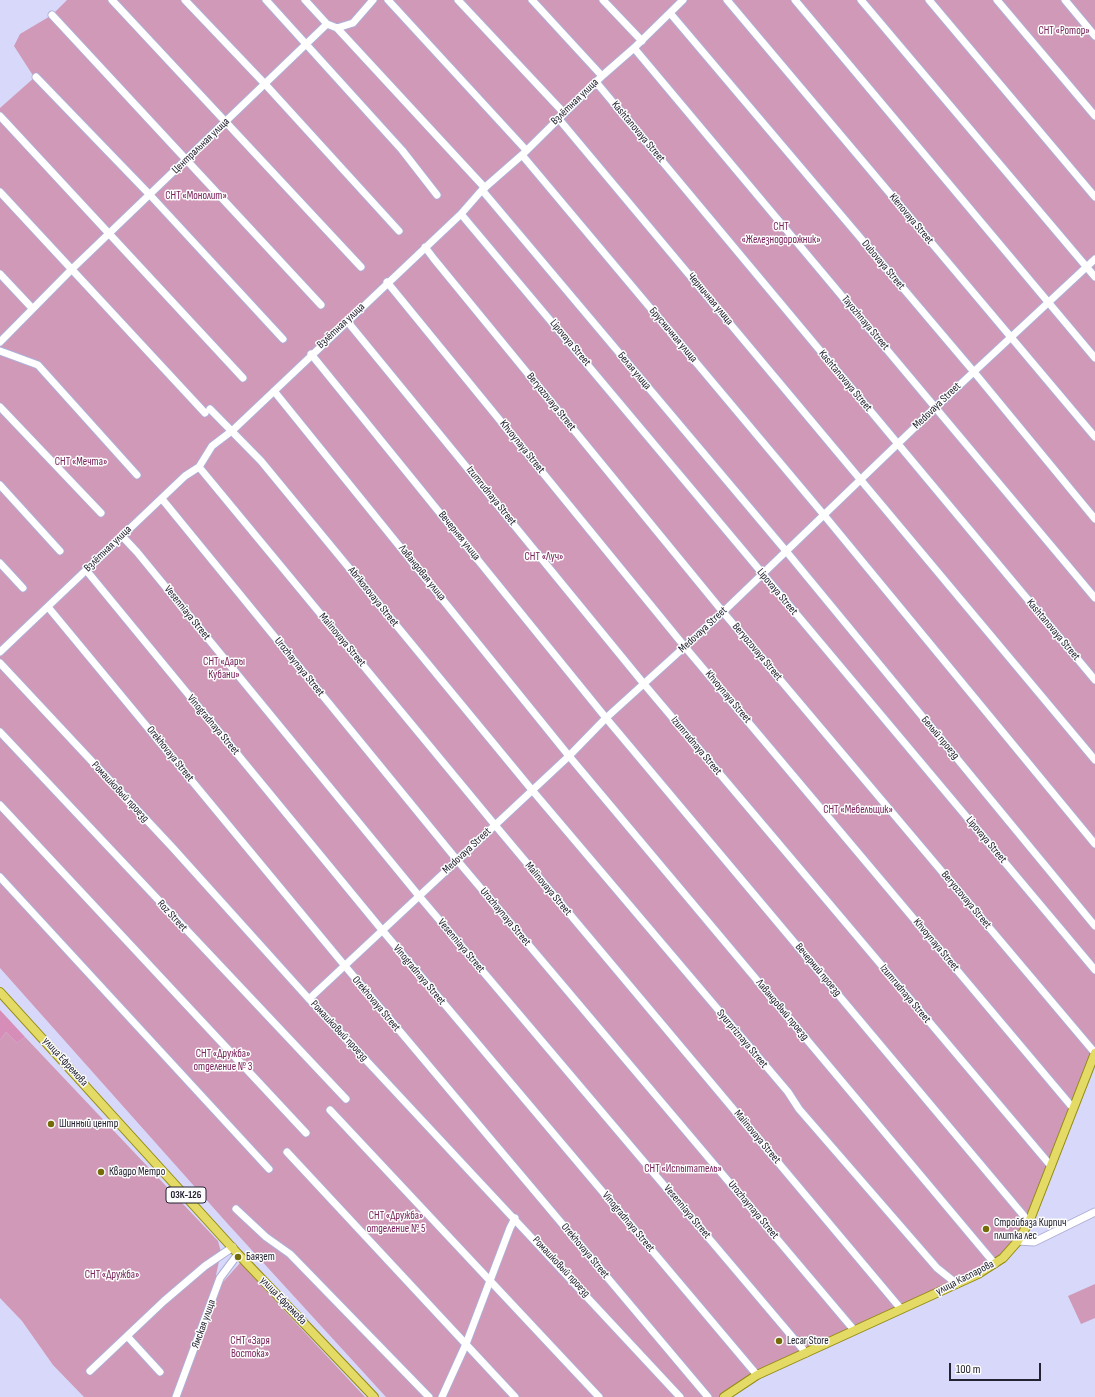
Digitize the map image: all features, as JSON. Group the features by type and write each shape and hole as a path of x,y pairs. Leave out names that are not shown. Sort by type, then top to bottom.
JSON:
{"main road":[{"name":"улица Ефремова","path":"0,992 236,1251 374,1397"},
{"name":"улица Каспарова","path":"724,1397 757,1375 957,1284 995,1264 1018,1241 1029,1222 1095,1053"}],"street":[{"path":"112,0 361,267"},
{"path":"185,0 265,84 399,231"},
{"path":"266,0 402,150 436,195"},
{"path":"305,0 327,24 337,28 353,22 373,0"},
{"name":"Брусничная улица","path":"388,0 524,152 1095,844"},
{"name":"Черничная улица","path":"458,0 561,115 861,480 1095,760"},
{"path":"532,0 602,76"},
{"path":"603,0 642,41"},
{"name":"Klenovaya Street","path":"728,0 1095,437"},
{"path":"795,0 1095,358"},
{"path":"861,0 1095,277"},
{"path":"929,0 1095,197"},
{"path":"997,0 1095,116"},
{"path":"1065,0 1095,36"},
{"name":"Взлётная улица","path":"0,652 185,476 199,467 212,446 233,430 387,282 461,214 484,189 561,115 642,41 680,1"},
{"name":"Dubovaya Street","path":"670,13 974,372 1095,519"},
{"path":"52,15 185,161 321,304"},
{"name":"Центральная улица","path":"0,342 72,269 307,45 327,24"},
{"name":"Белая улица","path":"337,28 484,189 786,551"},
{"name":"Tayozhnaya Street","path":"634,48 1095,598"},
{"path":"36,77 150,195 283,339"},
{"name":"Kashtanovaya Street","path":"596,82 1095,680"},
{"path":"0,116 243,378"},
{"name":"Abrikosovaya Street","path":"0,192 208,411 233,430 261,461 532,790"},
{"name":"Lipovaya Street","path":"461,214 761,574 1095,970"},
{"name":"Beryozovaya Street","path":"426,247 434,259 723,612 1095,1053"},
{"name":"Medovaya Street","path":"309,999 569,756 606,718 723,612 1010,336 1095,258"},
{"path":"0,274 32,308"},
{"name":"Khvoynaya Street","path":"387,282 685,646 1073,1108"},
{"name":"Izumrudnaya Street","path":"348,321 644,684 1051,1166"},
{"path":"0,351 38,365 137,475"},
{"name":"Вечерняя улица","path":"311,354 606,718"},
{"name":"Лавандовая улица","path":"274,391 569,756"},
{"path":"0,407 101,513"},
{"name":"Malinovaya Street","path":"199,467 495,825 901,1309"},
{"path":"0,485 60,551"},
{"name":"Urozhaynaya Street","path":"162,499 457,860 854,1330"},
{"name":"Vesenniaya Street","path":"122,536 137,552 419,896 806,1353"},
{"name":"Белый проезд","path":"786,551 1095,926"},
{"path":"0,563 23,588"},
{"name":"Vinogradnaya Street","path":"86,570 382,930 757,1375"},
{"name":"Orekhovaya Street","path":"48,607 345,966 708,1397"},
{"name":"Ромашковый проезд","path":"0,663 167,842 309,999 515,1218 680,1397"},
{"name":"Вечерний проезд","path":"606,718 1029,1222"},
{"name":"Roz Street","path":"0,732 346,1099"},
{"name":"Лавандовый проезд","path":"569,756 995,1264"},
{"name":"Syurpriznaya Street","path":"532,790 788,1092 804,1115 937,1268 957,1284"},
{"path":"0,805 306,1133"},
{"path":"0,877 269,1169"},
{"path":"330,1110 599,1397"},
{"path":"287,1152 515,1397"},
{"path":"236,1209 266,1237 290,1254 429,1397"},
{"path":"1018,1241 1034,1242 1095,1212"},
{"path":"442,1397 466,1344 515,1218"},
{"path":"90,1371 164,1301 205,1266 236,1251"},
{"name":"Ямская улица","path":"176,1397 220,1278 236,1251"},
{"path":"127,1336 160,1372"}],"green space":[{"path":"67,0 1095,0 1095,1053 1029,1222 1003,1258 806,1353 724,1397 386,1397 227,1223 0,968 0,108 35,77 14,46 20,34 52,15"},
{"name":"СНТ «Дружба»","path":"6,1032 17,1043 25,1037 218,1241 221,1252 216,1275 220,1277 174,1397 84,1397 53,1365 22,1321 0,1298 0,1040"},
{"name":"СНТ «Заря Востока»","path":"240,1263 365,1397 176,1397 223,1282"},
{"path":"1095,1284 1095,1318 1081,1324 1068,1296"}],"shaded area":[{"path":"0,1010 25,1037 17,1043 6,1032 0,1040"}],"place":[{"name":"Шинный центр","path":"51,1124"},
{"name":"Квадро Метро","path":"101,1172"},
{"name":"Стройбаза Кирпич плитка лес","path":"986,1229"},
{"name":"Баязет","path":"238,1257"},
{"name":"Lecar Store","path":"779,1341"}],"park label":[{"name":"СНТ «Ротор»","path":"1064,31"},
{"name":"СНТ «Монолит»","path":"196,196"},
{"name":"СНТ «Железнодорожник»","path":"781,233"},
{"name":"СНТ «Мечта»","path":"81,462"},
{"name":"СНТ «Луч»","path":"544,557"},
{"name":"СНТ «Дары Кубани»","path":"224,668"},
{"name":"СНТ «Мебельщик»","path":"858,810"},
{"name":"СНТ «Дружба» отделение № 3","path":"223,1060"},
{"name":"СНТ «Испытатель»","path":"683,1169"},
{"name":"СНТ «Дружба» отделение № 5","path":"396,1222"}]}
